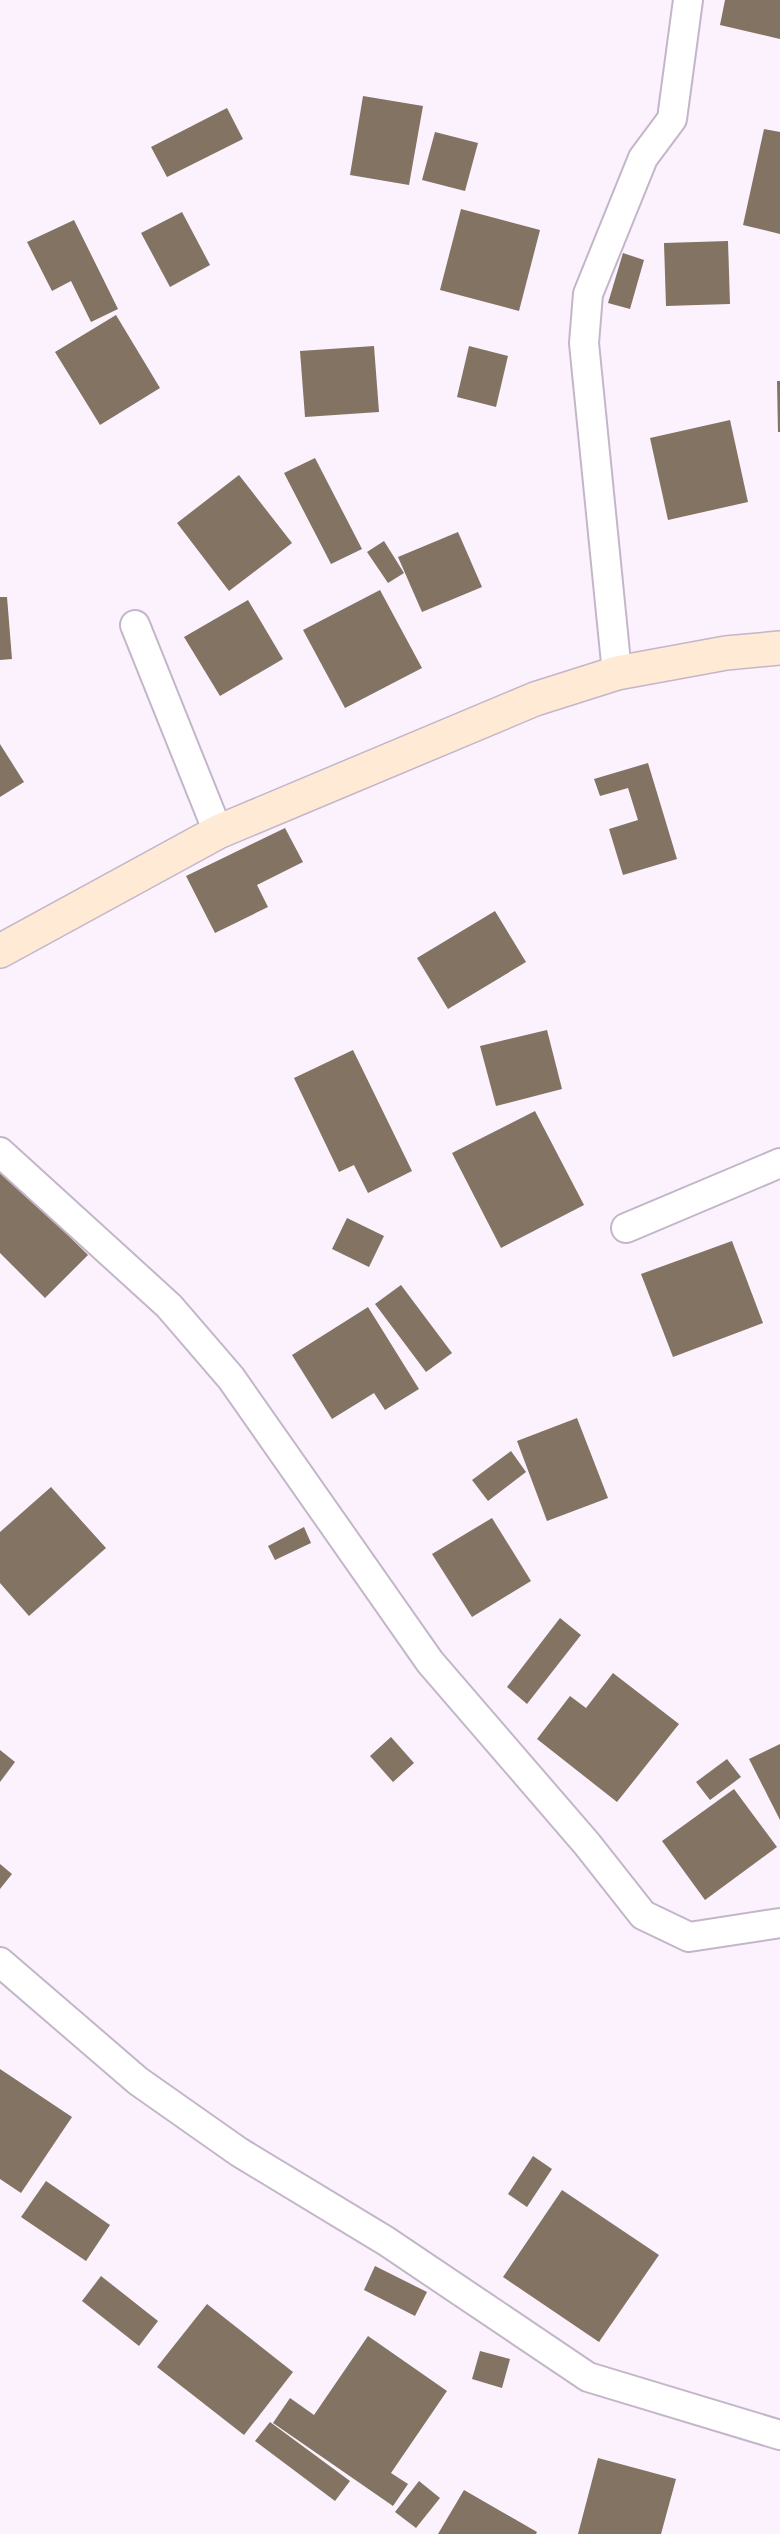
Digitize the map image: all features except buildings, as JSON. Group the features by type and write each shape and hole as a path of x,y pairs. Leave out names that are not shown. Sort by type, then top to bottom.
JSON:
{"street":[{"path":"617,673 585,343 588,294 643,158 672,119 688,0"},
{"path":"135,625 218,832"},
{"path":"0,951 218,832 535,699 617,673 726,653 780,648"},
{"path":"0,1152 170,1306 231,1378 430,1662 587,1844 643,1915 689,1937 780,1923"},
{"path":"626,1228 780,1163"},
{"path":"0,1962 138,2081 239,2152 386,2241 588,2377 780,2434"}]}
